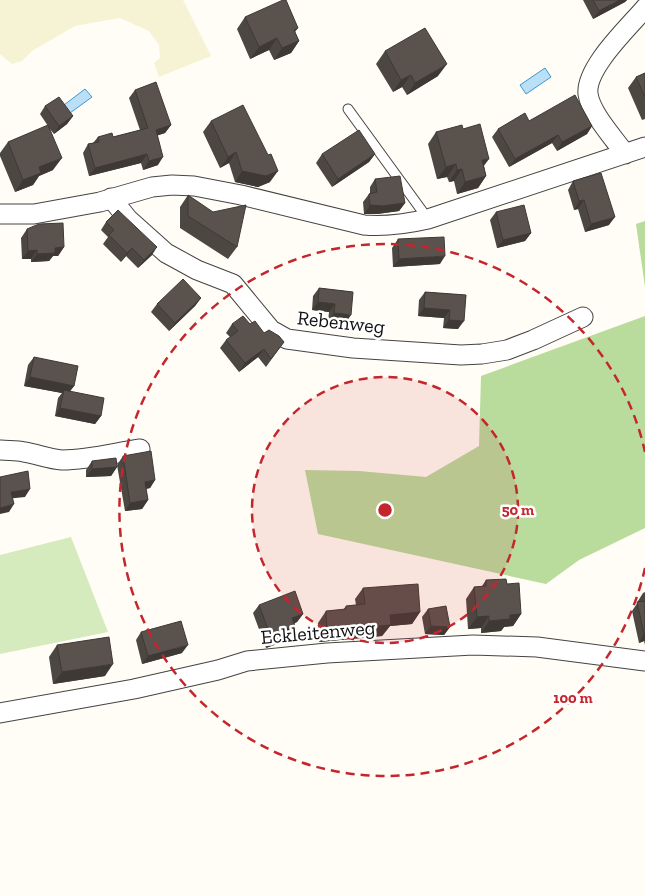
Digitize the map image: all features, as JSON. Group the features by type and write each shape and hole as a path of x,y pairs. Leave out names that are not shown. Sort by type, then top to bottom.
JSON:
{"street":[{"path":"625,154 591,104 588,88 599,64 620,36 645,8"},
{"path":"0,214 34,214 111,198 152,187 172,185 194,186 241,195 364,225 398,226 428,219 645,147"},
{"name":"Rebenweg","path":"111,198 128,219 166,253 196,270 232,284 271,330 287,339 353,348 461,355 482,354 506,350 583,317"},
{"path":"0,450 22,451 60,460 88,459 140,449"},
{"name":"Eckleitenweg","path":"0,713 134,689 218,670 247,661 335,652 473,645 537,647 645,661"}],"lane":[{"path":"348,109 428,219"}],"shaded area":[{"path":"0,0 183,0 211,56 159,77 154,63 160,58 159,45 149,31 120,18 75,26 32,51 22,61 12,64 0,54"}],"green space":[{"path":"645,221 645,287 636,224"},
{"path":"645,316 645,528 579,560 546,584 318,534 305,470 359,471 426,477 479,446 481,376"},
{"path":"71,537 108,632 0,654 0,555"}],"water":[{"path":"545,68 551,77 526,94 520,85"},
{"path":"85,89 92,97 70,113 64,105"}],"building":[{"path":"286,0 298,28 294,30 299,41 282,48 277,38 259,47 245,17"},
{"path":"593,0 620,0 599,11"},
{"path":"425,28 447,64 415,83 411,75 401,80 385,51"},
{"path":"645,73 645,97 636,77"},
{"path":"156,82 171,125 156,130 163,157 149,161 147,154 95,168 88,144 99,142 98,137 112,133 113,137 148,128 135,90"},
{"path":"575,95 592,126 562,142 558,135 515,159 498,129 525,113 529,121"},
{"path":"59,97 73,116 59,126 45,106"},
{"path":"243,105 268,155 271,154 278,171 266,176 242,171 236,152 228,157 211,121"},
{"path":"480,124 489,159 482,160 486,176 465,182 462,169 457,170 456,164 446,167 436,132 462,125 463,129"},
{"path":"48,125 62,158 39,167 41,173 23,180 8,142"},
{"path":"359,130 375,154 338,179 322,154"},
{"path":"601,173 615,217 591,224 584,200 579,201 573,181"},
{"path":"400,176 405,203 382,206 370,205 369,194 377,192 375,179"},
{"path":"188,195 213,212 246,205 237,247 188,216"},
{"path":"524,205 531,233 503,240 496,212"},
{"path":"118,210 157,247 144,260 132,248 127,253 109,235 114,230 106,222"},
{"path":"63,223 64,247 55,248 55,253 37,254 37,250 28,251 27,229 39,224"},
{"path":"444,237 445,256 399,259 398,239"},
{"path":"183,279 201,298 175,323 157,304"},
{"path":"319,288 353,292 351,315 334,313 335,304 318,302"},
{"path":"425,292 466,295 464,321 449,320 450,310 424,308"},
{"path":"243,316 250,324 255,321 264,333 269,330 279,336 284,342 271,359 264,349 245,363 226,340 238,331 232,324"},
{"path":"34,357 78,366 74,386 30,377"},
{"path":"64,390 104,398 101,416 60,408"},
{"path":"151,451 155,480 145,482 148,500 130,503 123,456"},
{"path":"116,458 117,467 92,469 92,461"},
{"path":"28,471 30,489 11,492 14,504 0,508 0,477"},
{"path":"506,579 507,584 519,583 521,614 510,615 510,619 489,621 489,616 477,617 474,587 486,586 486,580"},
{"path":"418,584 420,612 390,615 391,625 327,631 326,611 346,609 346,606 365,604 363,588"},
{"path":"295,591 303,614 292,618 295,626 286,629 288,634 272,640 259,605"},
{"path":"645,601 645,634 644,634 637,602"},
{"path":"446,606 450,627 431,626 428,609"},
{"path":"181,621 188,645 148,656 141,632"},
{"path":"109,637 113,664 62,672 57,645"}]}
